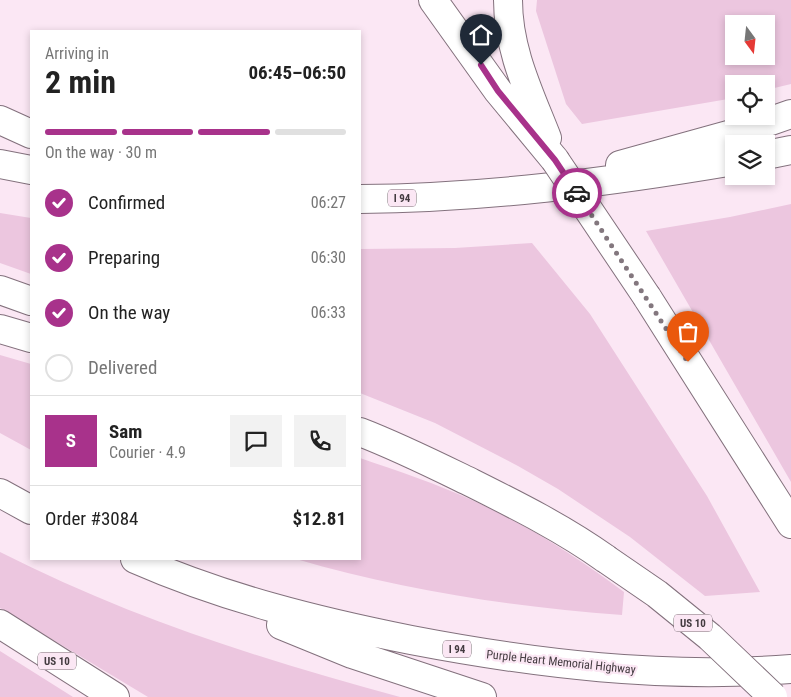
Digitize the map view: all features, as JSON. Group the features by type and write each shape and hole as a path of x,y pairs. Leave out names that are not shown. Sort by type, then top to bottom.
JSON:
{"highway":[{"path":"433,0 498,91 555,160 647,297 791,524"},
{"path":"508,0 508,18 515,55 555,160"},
{"path":"444,196 613,167 739,132 791,114"},
{"path":"0,120 30,134"},
{"path":"775,153 791,150"},
{"name":"I 94","path":"361,199 444,196 589,183 725,163"},
{"path":"0,164 30,170"},
{"path":"0,290 30,301"},
{"path":"0,329 30,338"},
{"name":"US 10","path":"361,418 422,443 496,480 528,511 579,540 657,594 710,637 773,697"},
{"path":"361,432 396,446 528,511"},
{"path":"0,492 30,509"},
{"path":"136,560 218,598 352,654 482,697"},
{"name":"Purple Heart Memorial Highway","path":"137,560 225,594 290,613 461,650 558,664 635,670 745,672 791,669"},
{"name":"US 10","path":"0,624 115,697"}],"shaded area":[{"path":"537,0 791,0 791,84 775,88 775,75 725,75 725,100 582,124 566,104 536,11"},
{"path":"791,204 791,482 646,231 730,217"},
{"path":"0,213 30,218 30,274 0,263"},
{"path":"532,243 590,314 707,496 760,592 705,596 630,537 558,489 435,423 361,393 361,249 455,248"},
{"path":"0,355 30,364 30,449 0,433"},
{"path":"361,458 460,495 514,520 552,542 624,592 622,615 581,612 458,596 336,570 300,560 361,560"},
{"path":"0,552 98,597 196,635 297,668 400,697 148,697 0,608"},
{"path":"0,651 73,697 0,697"}],"way so far":[{"path":"577,193 688,362"}],"route":[{"path":"481,65 498,91 555,160 577,193"}]}
